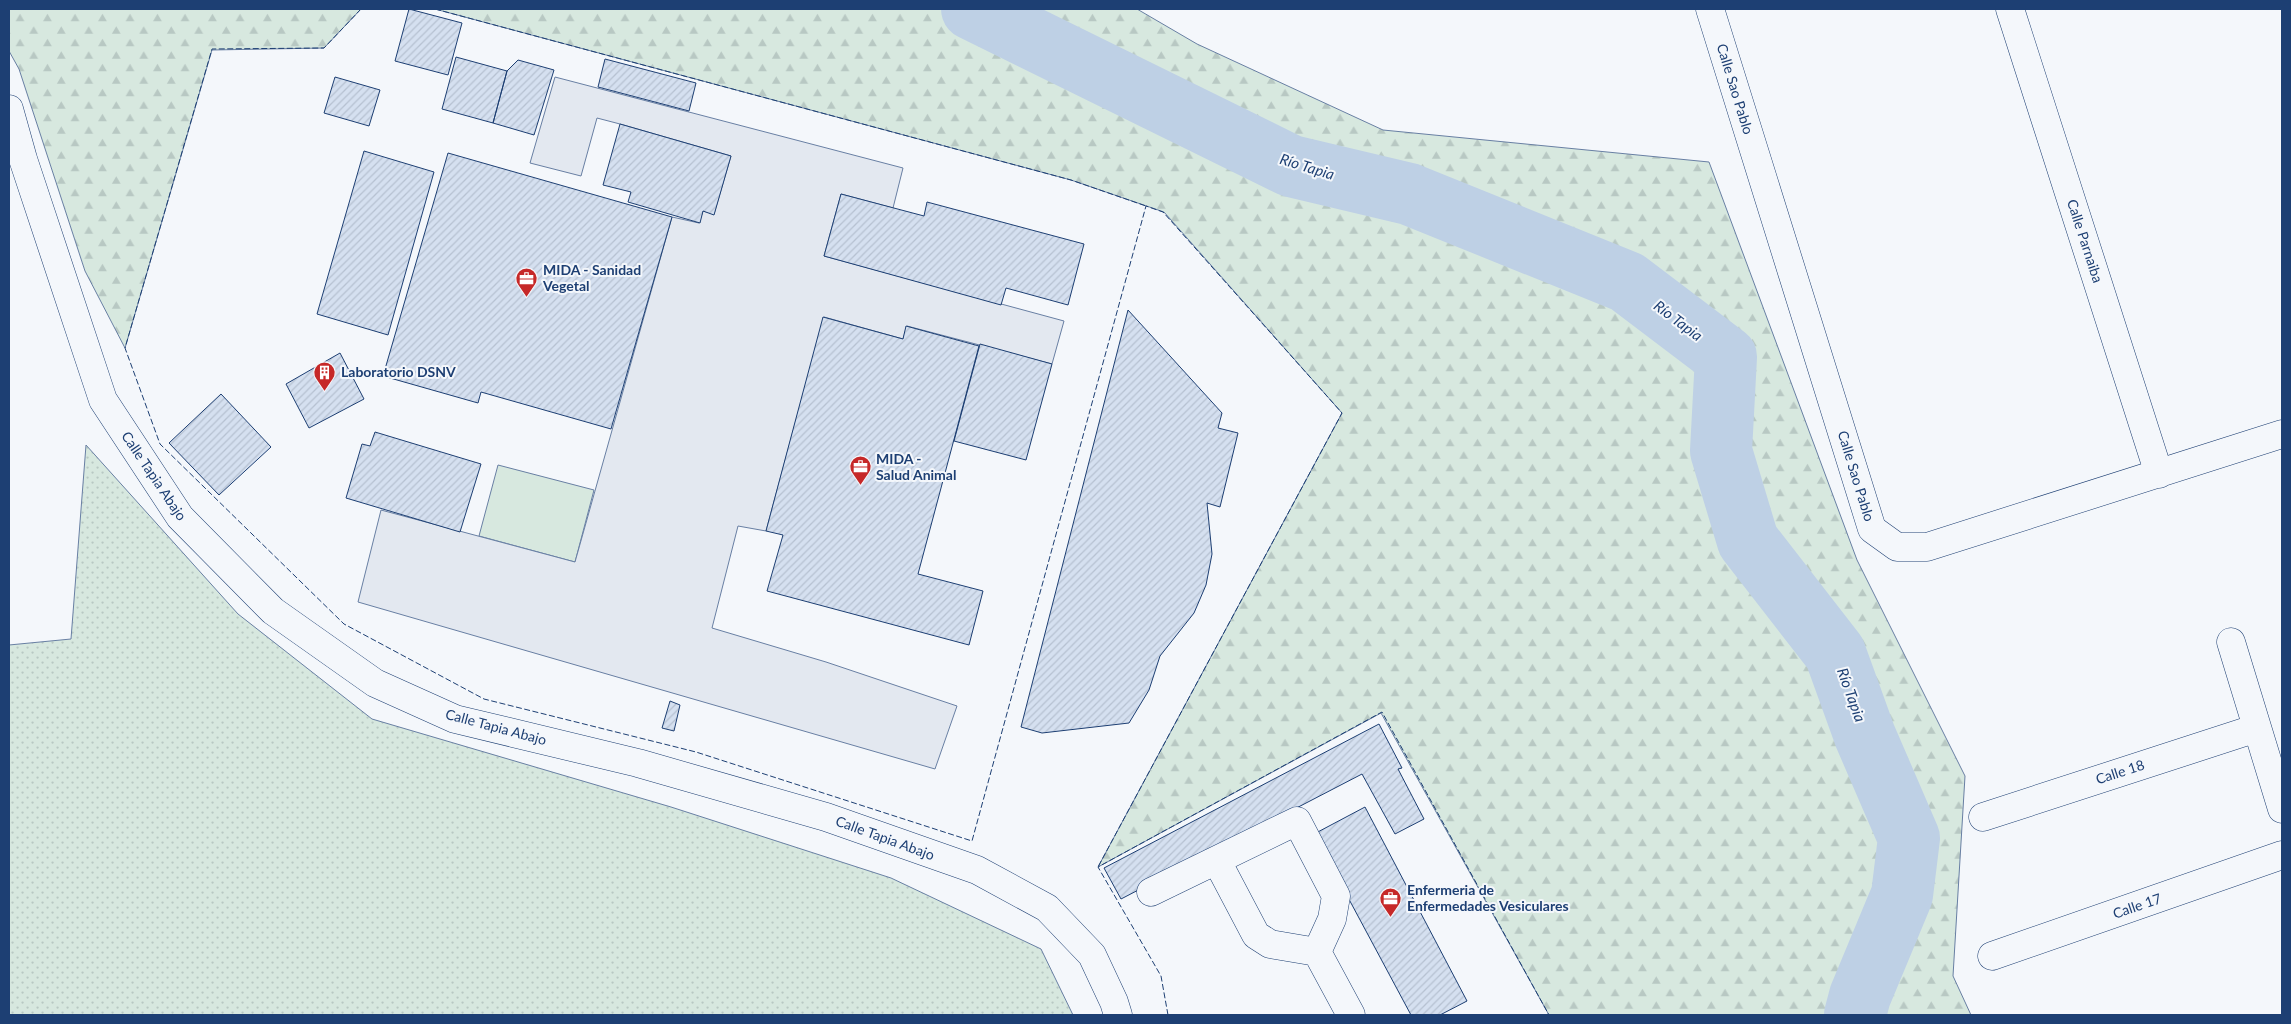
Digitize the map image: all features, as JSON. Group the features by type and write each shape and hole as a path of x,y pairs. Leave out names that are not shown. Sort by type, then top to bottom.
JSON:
{"street":[{"name":"Calle Sao Pablo","path":"1710,9 1872,529 1897,548 1927,547 2282,434"},
{"name":"Calle Parnaiba","path":"2010,9 2159,474"},
{"name":"Calle Tapia Abajo","path":"9,108 26,168 103,400 180,517 273,611 375,683 454,719 638,762 826,817 977,870 1048,908 1092,956 1114,1002 1118,1015"},
{"path":"2231,642 2282,809"},
{"name":"Calle 18","path":"1983,817 2257,728"},
{"path":"1151,892 1297,821 1336,896 1332,919 1317,952"},
{"name":"Calle 17","path":"1992,956 2282,855"},
{"path":"1217,861 1256,935 1270,944 1317,952"},
{"path":"1317,952 1351,1015"}],"green space":[{"path":"9,9 361,9 324,48 212,50 125,348 85,271 19,69 9,51"},
{"path":"435,9 1137,9 1197,44 1383,130 1709,162 1857,560 1965,776 1953,976 1971,1015 1549,1015 1381,713 1098,867 1342,413 1164,212 1071,180"},
{"path":"86,445 238,614 372,719 671,807 891,878 1041,949 1073,1015 9,1015 9,645 71,639"},
{"path":"498,465 594,490 575,562 479,536"}],"shaded area":[{"path":"555,77 903,168 893,208 841,194 824,256 1064,321 1052,364 907,326 903,339 824,317 766,531 738,526 712,628 826,662 957,706 935,769 358,602 381,510 575,562 672,217 699,223 703,211 714,214 731,156 620,124 597,118 581,176 530,163"}],"building":[{"path":"409,9 462,23 448,75 395,61"},
{"path":"456,57 507,71 493,123 442,109"},
{"path":"605,59 696,83 689,111 598,87"},
{"path":"518,60 554,70 534,135 493,123 507,71"},
{"path":"335,77 380,90 369,126 324,113"},
{"path":"620,124 731,156 714,215 703,211 700,223 628,202 631,192 603,185"},
{"path":"364,151 434,172 388,335 317,314"},
{"name":"MIDA - Sanidad Vegetal","path":"448,153 672,217 611,429 481,392 478,403 383,376"},
{"path":"841,194 924,216 927,202 1084,244 1068,305 1006,288 1001,305 824,256"},
{"path":"1128,310 1222,413 1218,428 1238,433 1220,507 1207,503 1212,554 1206,585 1194,613 1160,656 1149,690 1129,723 1042,733 1021,727"},
{"name":"MIDA - Salud Animal","path":"823,317 903,339 906,326 979,346 918,574 983,591 969,645 767,591 783,535 766,531"},
{"path":"980,344 1052,364 1026,460 954,441"},
{"name":"Laboratorio DSNV","path":"340,353 364,399 309,428 286,384"},
{"path":"221,394 271,447 219,495 169,443"},
{"path":"375,432 481,464 460,532 346,498 362,444 370,446"},
{"path":"670,701 680,705 674,731 662,728"},
{"path":"1379,724 1402,768 1398,769 1424,819 1395,834 1362,774 1121,899 1104,868"},
{"name":"Enfermeria de Enfermedades Vesiculares","path":"1365,807 1467,1001 1440,1015 1411,1015 1314,834"}],"waterway":[{"name":"Río Tapia","path":"972,9 1291,166 1409,194 1627,282 1726,357 1721,451 1748,541 1835,653 1865,736 1909,838 1902,895 1860,996 1855,1015"}],"fence":[{"path":"361,9 324,48 212,49 125,348 160,444 344,624 484,699 696,752 972,841 1146,206 1163,212 1342,413 1098,867"},
{"path":"435,9 1071,180 1146,206"},
{"path":"1168,1015 1161,976 1098,867 1382,712 1549,1015"}],"place":[{"name":"MIDA - Sanidad Vegetal","path":"527,297"},
{"name":"Laboratorio DSNV","path":"325,391"},
{"name":"MIDA - Salud Animal","path":"860,486"},
{"name":"Enfermeria de Enfermedades Vesiculares","path":"1391,917"}]}
